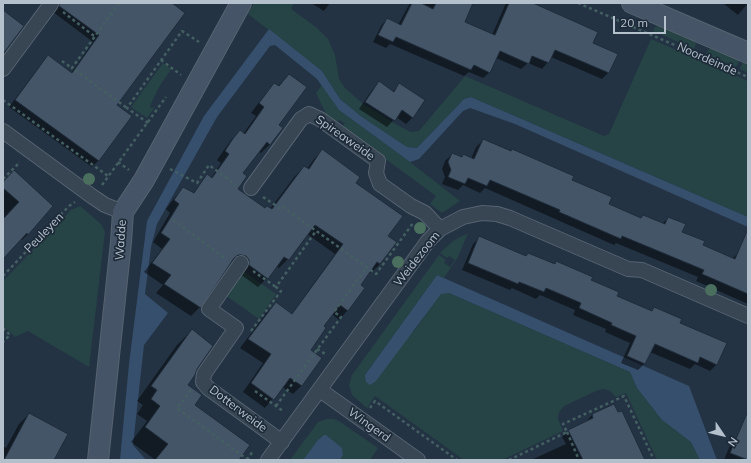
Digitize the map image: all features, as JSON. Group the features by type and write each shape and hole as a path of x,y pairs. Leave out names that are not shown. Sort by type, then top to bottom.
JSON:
{"street":[{"name":"Wadde","path":"98,460 123,212 144,180 241,3"},
{"name":"Noordeinde","path":"632,3 748,53"},
{"path":"3,69 51,4"},
{"name":"Spireaweide","path":"250,190 301,119 309,114 320,119 378,161 376,174 380,184 411,206 425,213 440,229"},
{"path":"3,132 105,204 123,212"},
{"name":"Weidezoom","path":"268,460 428,241 440,229 463,217 482,213 497,214 510,218 628,269 642,270 748,316"},
{"path":"236,328 208,309 241,263"},
{"name":"Dotterweide","path":"236,328 204,374 203,382 208,388 282,442"},
{"name":"Wingerd","path":"320,390 418,460"}],"path":[{"path":"72,68 119,3"},
{"name":"Noordeinde","path":"578,3 748,77"},
{"path":"51,4 94,36"},
{"path":"127,108 182,31 200,42"},
{"path":"161,60 180,74"},
{"path":"62,61 148,123"},
{"path":"183,76 186,71"},
{"name":"Peuleyen","path":"3,276 69,206 80,198 90,194 108,176 169,94"},
{"path":"3,100 108,176"},
{"path":"3,179 30,151"},
{"path":"166,167 197,183 209,165 281,209 283,207 376,274 421,211"},
{"path":"173,220 222,256 234,258 281,291 249,334 236,328"},
{"path":"276,287 316,231"},
{"path":"276,406 340,317 334,312 367,267"},
{"path":"3,328 10,335 3,342"},
{"path":"203,382 194,385 177,408 247,459"},
{"path":"255,391 282,411"},
{"path":"579,460 563,424 624,396 654,460"},
{"path":"362,419 376,401 457,460"},
{"path":"508,460 567,432"}],"green space":[{"path":"254,3 294,3 291,9 316,27 328,39 335,55 339,79 345,88 362,103 411,132 419,131 465,76 604,136 609,134 651,39 748,81 748,217 471,97 464,99 417,148 407,147 362,117 340,99 322,71 248,14"},
{"path":"663,24 694,37 696,44 694,49 653,31 655,27"},
{"path":"716,47 741,58 736,67 706,54 709,49"},
{"path":"744,59 748,61 748,73 740,69"},
{"path":"163,63 171,69 159,87 150,106 151,108 155,107 147,118 131,107"},
{"path":"322,85 339,110 460,201 442,213 430,204 436,196 342,127 345,123 339,120 337,123 327,116 316,93"},
{"path":"80,206 102,225 105,232 89,367 28,331 15,337 3,325 3,281 71,210"},
{"path":"468,233 458,257 444,278 437,275 365,375 414,331 441,293 449,293 630,372 637,388 662,420 691,442 700,460 657,460 626,393 616,397 610,391 603,389 564,406 559,412 558,419 563,431 502,460 464,460 375,396 367,408 352,395 349,385 352,375 439,255 446,260 444,263 450,267 455,260 449,256 447,258 440,253 453,241"},
{"path":"242,270 276,294 259,319 225,295"},
{"path":"327,419 339,421 378,448 370,460 340,460 342,458 326,435 320,438 303,460 290,460 318,422"}],"water":[{"path":"269,29 322,71 340,99 362,117 407,147 417,148 464,99 471,97 748,217 748,227 515,124 470,108 463,111 419,159 410,162 339,110 317,79 275,45 270,46 217,117 157,224 151,247 145,294 168,313 144,345 133,445 146,460 120,460 129,364 147,221 204,116"},
{"path":"437,275 689,386 717,460 700,460 691,442 662,420 637,388 630,372 449,293 441,294 376,381 370,385 366,382 365,375"},
{"path":"324,435 342,448 343,455 340,460 303,460 318,440"}],"building":[{"path":"59,3 172,3 185,13 117,105 132,116 99,161 15,100 48,55 72,73 99,35 59,6"},
{"path":"412,3 421,3 433,9 436,3 473,3 465,22 495,35 509,3 533,3 598,32 593,43 618,54 609,73 555,50 549,63 532,56 529,64 500,51 490,73 474,65 471,70 396,37 393,42 378,35 387,18 401,25"},
{"path":"3,10 24,26 3,54"},
{"path":"289,74 307,87 279,125 283,128 270,145 267,142 243,173 247,176 238,189 265,208 267,206 272,209 304,166 309,169 322,149 360,177 356,183 403,216 388,236 397,242 380,264 377,262 361,285 365,288 348,311 340,305 324,326 326,328 311,350 322,358 302,386 290,378 274,400 251,383 271,354 248,339 276,302 292,314 343,244 315,225 289,260 284,257 268,279 249,265 249,260 246,256 238,255 234,258 201,308 164,284 171,275 152,263 170,239 161,233 179,204 174,200 183,187 194,193 207,174 212,178 229,154 225,151 232,140 240,130 245,134 264,107 259,103 274,83 279,86"},
{"path":"379,81 394,92 399,83 425,100 413,118 402,110 395,121 365,102"},
{"path":"483,139 511,151 512,149 574,176 572,180 612,197 609,204 641,218 643,215 665,224 668,217 686,224 682,232 705,241 703,245 735,259 748,229 748,294 702,274 704,270 622,236 621,239 559,212 560,210 490,180 487,186 468,178 465,184 448,177 451,170 448,162 452,153 462,157 463,154 474,159"},
{"path":"14,170 53,206 28,235 27,233 3,259 3,219 19,202 3,188 3,182"},
{"path":"479,236 526,256 528,253 555,264 556,261 593,277 591,280 619,292 617,296 652,311 654,307 682,319 680,323 727,343 717,365 700,357 698,363 655,344 645,364 627,356 636,336 579,308 581,303 546,288 544,292 519,282 518,284 468,263"},
{"path":"192,329 213,346 188,385 202,395 195,405 250,445 239,460 155,460 168,444 145,427 160,406 151,399 157,390 151,386"},
{"path":"614,404 618,412 622,411 645,460 583,460 568,430 593,418 592,414"},
{"path":"748,411 748,460 730,453"},
{"path":"29,413 68,434 54,460 4,460"}]}
